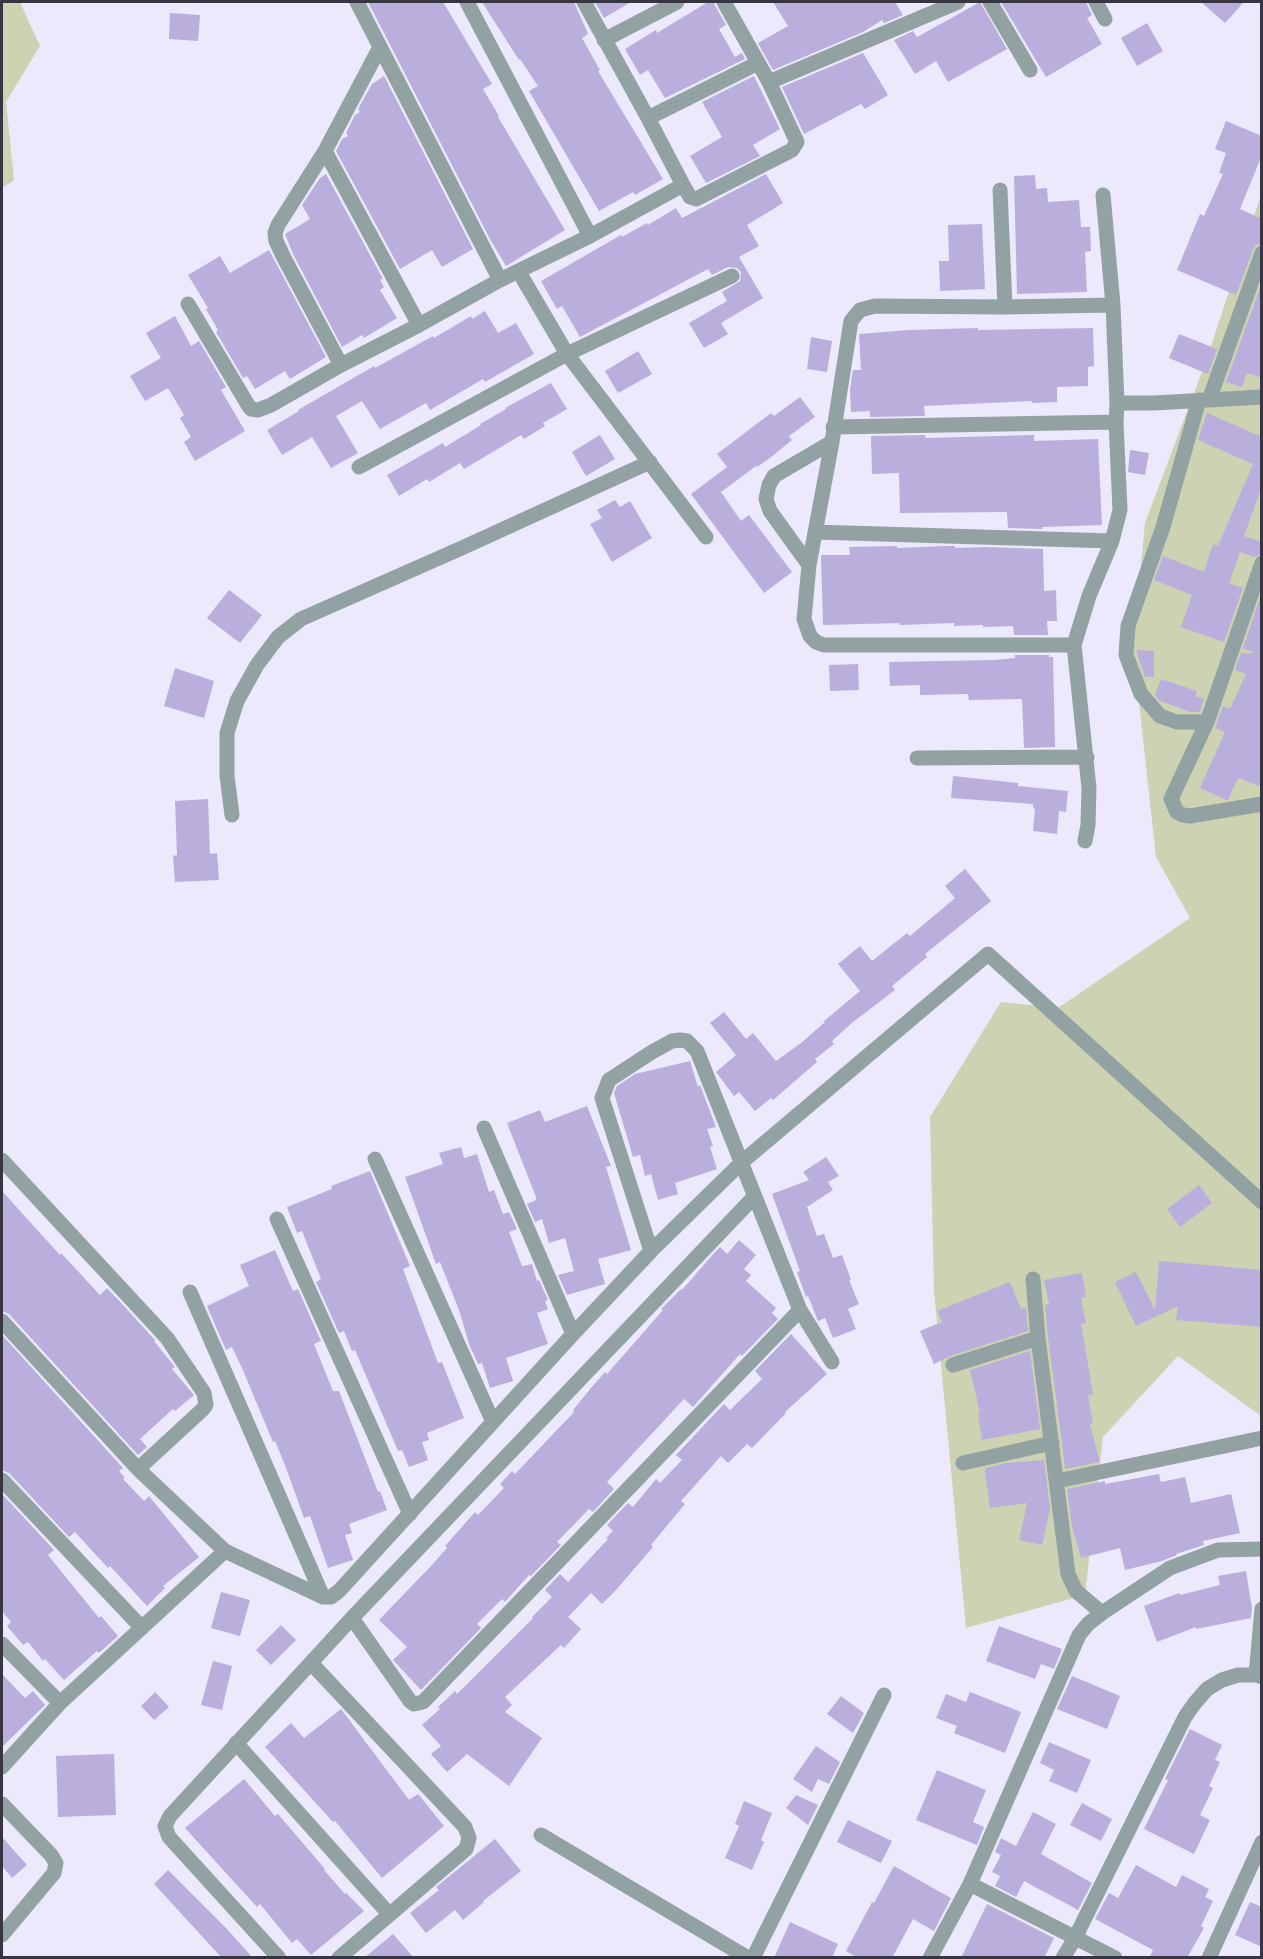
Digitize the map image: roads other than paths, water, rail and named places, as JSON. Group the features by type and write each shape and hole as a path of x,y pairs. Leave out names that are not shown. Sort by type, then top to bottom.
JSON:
{"street":[{"path":"357,2 500,280"},
{"path":"467,2 591,236"},
{"path":"584,2 683,185 690,197 696,199 795,146 797,142 731,4"},
{"path":"604,40 677,2"},
{"path":"769,82 958,2"},
{"path":"990,2 1030,70"},
{"path":"1096,2 1105,19"},
{"path":"341,365 284,258 275,233 325,151 380,47"},
{"path":"648,118 758,63"},
{"path":"325,151 419,325"},
{"path":"188,304 251,409 258,410 500,280 591,236 683,185"},
{"path":"1000,190 1005,307"},
{"path":"1085,841 1089,788 1074,645 1089,596 1112,541 1120,510 1113,305 1103,195"},
{"path":"1207,722 1177,722 1160,716 1141,694 1126,655 1128,626 1204,400 1262,253"},
{"path":"519,272 567,354 705,537"},
{"path":"359,468 567,354 732,276"},
{"path":"1074,645 824,645 816,642 810,636 804,620 809,565 851,321 860,310 875,306 1113,305"},
{"path":"1117,403 1262,397"},
{"path":"809,565 770,511 766,499 769,484 774,476 832,435 1116,422"},
{"path":"232,815 227,776 227,734 237,701 257,665 278,637 301,619 650,462"},
{"path":"815,532 1112,541"},
{"path":"1262,563 1207,722 1171,799 1177,812 1183,816 1262,804"},
{"path":"917,758 1087,757"},
{"path":"2,1321 138,1468 225,1551 323,1597 331,1597 339,1592 651,1251 988,954 1262,1202"},
{"path":"651,1251 602,1098 609,1080 628,1066 672,1041 687,1041 697,1051 800,1310 832,1362"},
{"path":"484,1128 573,1334"},
{"path":"375,1159 493,1422"},
{"path":"2,1160 166,1338 204,1393 206,1405 202,1410 138,1468"},
{"path":"279,1958 166,1832 165,1826 170,1816 352,1618 753,1194"},
{"path":"277,1219 410,1514"},
{"path":"1033,1279 1038,1338 1068,1574 1082,1597 1102,1613"},
{"path":"190,1292 323,1597"},
{"path":"352,1618 410,1701 414,1704 423,1702 800,1310"},
{"path":"953,1365 1038,1338"},
{"path":"1057,1481 1262,1438"},
{"path":"963,1463 1052,1443"},
{"path":"2,1480 142,1628"},
{"path":"930,1958 970,1884 1079,1635 1102,1613 1170,1568 1218,1550 1262,1549"},
{"path":"2,1767 60,1703 225,1551"},
{"path":"1063,1958 1185,1717 1194,1704 1207,1689 1222,1680 1238,1675 1259,1676 1262,1608"},
{"path":"2,1644 60,1703"},
{"path":"311,1663 465,1827 469,1838 466,1849 339,1958"},
{"path":"753,1958 884,1695"},
{"path":"236,1743 389,1914"},
{"path":"2,1803 56,1863 54,1873 2,1935"},
{"path":"541,1835 748,1958"},
{"path":"1209,1958 1262,1842"},
{"path":"970,1884 1115,1958"}]}
